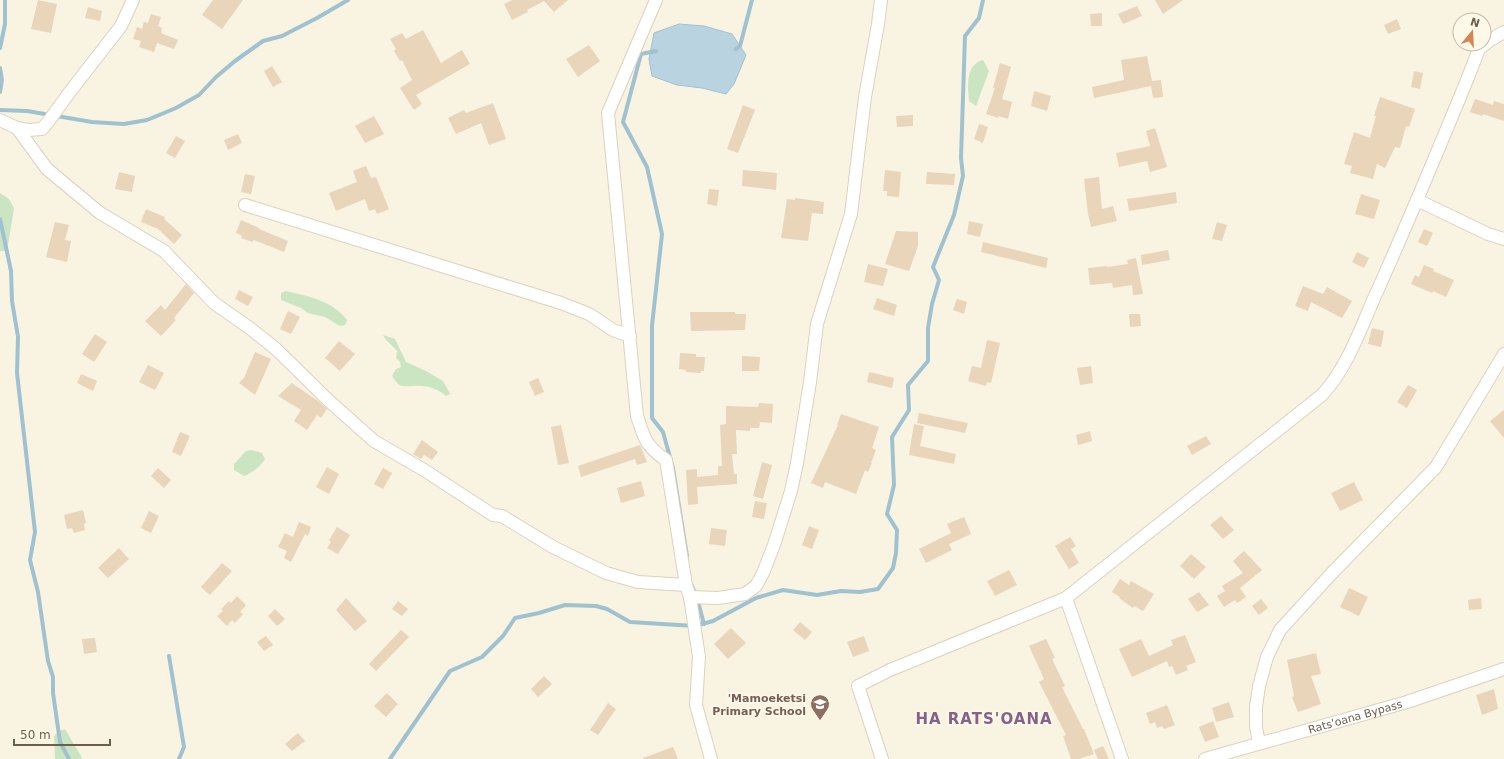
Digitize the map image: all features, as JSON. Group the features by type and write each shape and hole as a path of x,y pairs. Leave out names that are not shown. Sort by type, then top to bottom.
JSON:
{"street":[{"path":"0,120 17,128 28,130 42,129 68,92 121,26 133,0"},
{"path":"656,0 608,113 637,416 646,442 654,451 666,460 699,657 696,705 711,759"},
{"path":"690,597 718,598 745,594 756,586 774,545 791,491 797,463 810,382 817,324 851,214 865,97 881,0"},
{"path":"882,759 858,686 890,670 1066,598 1322,395 1332,385 1346,360 1417,200 1479,49 1504,32"},
{"path":"17,128 47,169 100,213 164,251 214,303 276,349 327,399 374,441 424,470 493,515 502,516 553,547 606,573 638,582 686,585"},
{"path":"1417,200 1488,234 1504,239"},
{"path":"245,205 560,303 589,314 612,330 630,336"},
{"path":"1260,743 1256,727 1256,707 1259,686 1267,657 1280,630 1332,573 1436,467 1504,354"},
{"path":"1066,598 1122,759"},
{"name":"Rats'oana Bypass","path":"1205,759 1407,702 1504,669"}],"green space":[{"path":"983,60 989,71 976,106 969,101 968,83 970,71 973,66"},
{"path":"0,193 9,199 14,208 7,251 0,251"},
{"path":"286,291 320,300 335,308 347,320 345,325 340,326 325,317 308,313 301,308 281,300 281,293"},
{"path":"383,335 395,339 406,362 443,381 450,394 446,396 436,389 420,386 402,386 397,383 392,376 396,369 401,367 400,362 396,358 397,351"},
{"path":"252,450 262,453 265,459 256,469 244,476 234,470 234,464 246,451"},
{"path":"65,729 82,759 55,759 54,736 59,731"}],"water":[{"path":"679,24 704,26 732,34 746,55 734,84 726,94 702,88 677,85 652,76 649,59 654,33"}],"building":[{"path":"38,0 57,4 51,33 31,29"},
{"path":"213,0 243,0 222,29 202,15"},
{"path":"512,0 568,0 554,12 544,1 527,10 528,12 512,20 504,4"},
{"path":"1155,0 1183,0 1163,14"},
{"path":"1137,6 1142,16 1123,24 1118,14"},
{"path":"88,7 102,11 100,21 85,18"},
{"path":"1102,13 1102,26 1091,26 1090,14"},
{"path":"151,14 161,17 158,26 162,28 161,33 178,40 174,49 157,43 154,52 139,47 141,41 133,39 137,27 142,29 144,22 148,23"},
{"path":"1397,19 1401,29 1388,34 1384,25"},
{"path":"423,30 441,63 462,50 470,64 416,95 422,104 414,110 400,88 412,80 402,60 400,61 394,51 396,49 390,39 402,33 406,39"},
{"path":"589,45 600,61 578,77 566,59"},
{"path":"1147,56 1152,81 1161,80 1163,97 1153,98 1151,86 1094,98 1092,87 1124,80 1121,60"},
{"path":"1000,63 1011,67 1002,99 1012,102 1008,119 998,116 998,118 986,114 995,88 993,88"},
{"path":"272,66 282,82 273,87 264,71"},
{"path":"1414,71 1423,73 1420,89 1411,87"},
{"path":"1034,91 1051,96 1047,111 1031,106"},
{"path":"1380,97 1415,109 1409,127 1406,126 1400,148 1395,147 1385,168 1377,164 1373,179 1350,173 1352,166 1344,164 1354,132 1370,138 1376,116 1374,116"},
{"path":"1475,99 1493,105 1494,101 1504,104 1504,121 1483,114 1482,116 1470,112"},
{"path":"493,103 506,139 489,145 481,123 456,134 448,118 464,110 466,113"},
{"path":"743,105 755,110 738,153 727,149"},
{"path":"913,115 913,126 897,127 896,116"},
{"path":"374,116 384,134 365,143 355,126"},
{"path":"979,124 988,127 983,143 974,139"},
{"path":"1155,128 1167,167 1150,172 1147,161 1119,167 1116,153 1150,146 1146,131"},
{"path":"238,134 242,143 228,150 224,140"},
{"path":"176,136 185,141 175,158 166,153"},
{"path":"366,166 371,178 376,177 389,209 377,214 375,209 369,211 365,199 336,211 329,193 357,182 353,171"},
{"path":"743,170 777,173 776,190 742,186"},
{"path":"885,170 901,172 899,197 887,196 887,191 883,191"},
{"path":"119,172 135,176 132,192 115,189"},
{"path":"927,172 955,174 954,185 926,184"},
{"path":"245,174 255,176 251,194 241,192"},
{"path":"1099,177 1102,209 1113,206 1117,221 1091,227 1084,179"},
{"path":"709,189 719,190 717,206 707,204"},
{"path":"1176,192 1177,203 1129,211 1127,199"},
{"path":"1361,194 1380,200 1374,219 1355,214"},
{"path":"795,198 824,202 823,214 812,213 808,241 781,238 787,199 795,200"},
{"path":"146,209 165,217 164,219 182,235 174,244 158,229 141,222"},
{"path":"241,220 288,241 284,252 254,240 252,242 241,238 242,236 236,233"},
{"path":"969,221 983,224 980,237 967,234"},
{"path":"55,222 69,225 65,240 71,241 67,262 46,257"},
{"path":"1217,222 1227,225 1222,241 1212,239"},
{"path":"1424,229 1433,233 1427,246 1418,242"},
{"path":"896,231 918,232 918,246 909,271 885,264"},
{"path":"983,242 1048,258 1046,268 981,252"},
{"path":"1168,250 1170,260 1142,265 1141,255"},
{"path":"1357,252 1369,258 1364,268 1352,262"},
{"path":"1136,258 1143,294 1133,295 1132,285 1113,288 1112,283 1090,285 1088,268 1128,264 1127,260"},
{"path":"868,264 888,269 883,286 864,282"},
{"path":"1424,265 1434,269 1433,271 1454,280 1446,297 1411,284 1415,275 1419,277"},
{"path":"186,284 194,293 174,318 176,320 161,336 145,321 161,305 165,310"},
{"path":"1303,286 1323,294 1327,287 1352,301 1342,318 1311,302 1308,311 1295,306"},
{"path":"239,290 253,297 248,306 235,299"},
{"path":"877,298 897,305 894,316 873,309"},
{"path":"957,299 967,302 964,314 953,310"},
{"path":"288,311 300,317 291,334 280,329"},
{"path":"690,312 735,312 735,314 746,314 745,330 691,331"},
{"path":"1129,314 1140,314 1141,326 1130,327"},
{"path":"1372,328 1384,331 1381,347 1368,344"},
{"path":"95,334 107,342 94,362 82,354"},
{"path":"987,340 1000,343 991,383 987,382 986,386 968,381 972,366 981,368"},
{"path":"339,341 355,354 340,371 325,358"},
{"path":"255,352 271,359 255,395 239,383 244,378"},
{"path":"680,353 696,354 696,357 705,357 704,371 701,371 701,373 686,372 686,370 679,369"},
{"path":"742,356 760,357 759,371 742,371"},
{"path":"148,365 164,373 155,390 139,382"},
{"path":"1091,366 1093,383 1080,385 1077,368"},
{"path":"869,372 894,378 892,388 867,382"},
{"path":"81,374 97,381 93,391 77,383"},
{"path":"538,378 544,392 535,396 529,382"},
{"path":"292,383 327,409 321,418 317,415 307,430 294,421 301,410 278,396"},
{"path":"1408,385 1417,390 1407,408 1397,402"},
{"path":"759,403 773,404 772,423 760,422 759,428 750,428 750,431 736,430 737,454 732,454 734,474 737,474 737,484 697,487 698,504 688,505 686,470 697,469 697,477 718,475 718,466 722,466 720,425 726,424 726,406 758,407"},
{"path":"1504,410 1504,438 1490,421"},
{"path":"919,413 968,423 965,433 917,423"},
{"path":"841,414 879,427 872,448 876,450 872,463 868,472 865,470 856,494 825,482 823,488 811,483 838,425"},
{"path":"914,424 924,426 920,446 956,454 954,464 909,455"},
{"path":"561,425 569,463 558,465 551,427"},
{"path":"1090,431 1092,441 1078,445 1076,435"},
{"path":"180,432 190,436 181,456 172,452"},
{"path":"1206,436 1211,444 1192,455 1187,446"},
{"path":"422,440 438,452 432,460 424,455 421,459 413,454"},
{"path":"640,445 647,462 637,465 635,459 581,477 578,466"},
{"path":"762,462 772,465 763,499 753,496"},
{"path":"327,467 339,474 329,494 316,487"},
{"path":"158,468 171,480 164,488 151,476"},
{"path":"383,468 392,473 383,489 374,484"},
{"path":"641,481 645,496 621,503 617,488"},
{"path":"1354,482 1363,500 1340,511 1331,493"},
{"path":"755,501 767,503 764,519 752,517"},
{"path":"83,510 86,523 84,524 85,530 74,533 72,528 67,529 64,515"},
{"path":"149,511 159,516 151,533 141,528"},
{"path":"1221,516 1234,530 1223,539 1210,525"},
{"path":"964,517 971,534 949,544 952,550 926,563 919,549 951,533 947,524"},
{"path":"299,522 311,527 308,536 305,534 291,562 284,558 287,551 278,547 285,533 293,537"},
{"path":"809,526 819,530 812,549 802,545"},
{"path":"337,527 350,535 338,554 327,548 331,542 329,540"},
{"path":"711,528 727,530 725,546 709,544"},
{"path":"1070,537 1076,546 1071,549 1079,563 1069,569 1055,546"},
{"path":"119,548 129,559 108,578 98,568"},
{"path":"1244,551 1262,570 1240,588 1246,597 1237,603 1235,600 1224,607 1217,596 1225,591 1222,586 1243,573 1233,561"},
{"path":"1191,554 1206,567 1194,579 1180,566"},
{"path":"222,563 232,571 210,595 201,587"},
{"path":"1009,570 1017,585 995,596 987,581"},
{"path":"1120,579 1129,585 1131,581 1154,594 1143,611 1134,606 1133,608 1112,592"},
{"path":"1349,588 1368,597 1359,616 1340,607"},
{"path":"1199,592 1209,605 1197,612 1188,599"},
{"path":"237,596 246,605 240,612 243,614 235,623 232,620 227,626 217,616 223,611 221,609 229,601 231,603"},
{"path":"346,598 367,621 355,631 336,610"},
{"path":"1481,598 1482,609 1469,610 1468,600"},
{"path":"1261,599 1268,608 1259,615 1252,606"},
{"path":"398,601 408,609 402,616 392,609"},
{"path":"275,609 285,619 277,626 268,616"},
{"path":"800,622 812,632 805,640 793,630"},
{"path":"731,628 746,643 728,659 714,644"},
{"path":"401,630 409,637 376,671 369,664"},
{"path":"1185,635 1196,662 1186,666 1188,670 1176,675 1172,666 1169,667 1167,661 1132,677 1119,649 1141,639 1149,656 1173,645 1171,640"},
{"path":"266,636 273,645 264,651 257,642"},
{"path":"864,636 869,651 853,657 847,642"},
{"path":"95,638 97,652 84,654 82,639"},
{"path":"1046,639 1055,658 1052,659 1065,686 1062,687 1084,729 1094,754 1079,759 1071,759 1063,736 1066,735 1039,682 1044,679 1029,646"},
{"path":"1316,653 1321,674 1311,676 1321,704 1298,712 1292,697 1294,696 1287,660"},
{"path":"544,676 552,684 538,697 531,689"},
{"path":"1494,689 1498,709 1482,715 1476,695"},
{"path":"387,693 398,704 386,717 374,706"},
{"path":"1229,702 1234,717 1216,722 1212,708"},
{"path":"608,703 616,709 598,735 590,730"},
{"path":"1167,705 1175,725 1164,729 1162,726 1157,728 1155,722 1150,724 1146,713"},
{"path":"1213,721 1219,737 1205,742 1199,727"},
{"path":"298,733 305,741 292,751 285,744"},
{"path":"1103,746 1109,759 1098,759 1094,750"},
{"path":"673,747 678,759 643,759 643,758"}],"waterway":[{"path":"0,48 5,24 5,0"},
{"path":"0,110 27,111 92,122 124,124 147,120 176,108 199,95 216,77 263,41 282,36 348,0"},
{"path":"736,49 740,46 752,0"},
{"path":"390,759 450,671 482,657 503,636 515,618 539,613 565,605 596,606 607,609 630,622 695,626 713,621 756,598 783,590 817,595 841,591 860,592 878,589 893,568 896,553 897,530 887,514 894,485 892,437 909,410 908,385 928,361 928,328 932,304 939,280 933,267 954,215 963,176 961,158 965,36 979,18 983,0"},
{"path":"656,51 641,54 623,122 647,167 662,234 652,326 652,418 663,432 673,468 687,556"},
{"path":"0,68 2,80 0,92"},
{"path":"0,219 11,271 12,301 18,337 17,373 35,532 30,560 38,592 48,661 53,677 53,693 60,742 69,759"},
{"path":"692,586 704,624"},
{"path":"169,656 184,747 179,759"}],"place":[{"name":"'Mamoeketsi Primary School","path":"820,721"}],"district":[{"name":"HA RATS'OANA","path":"984,719"}]}
